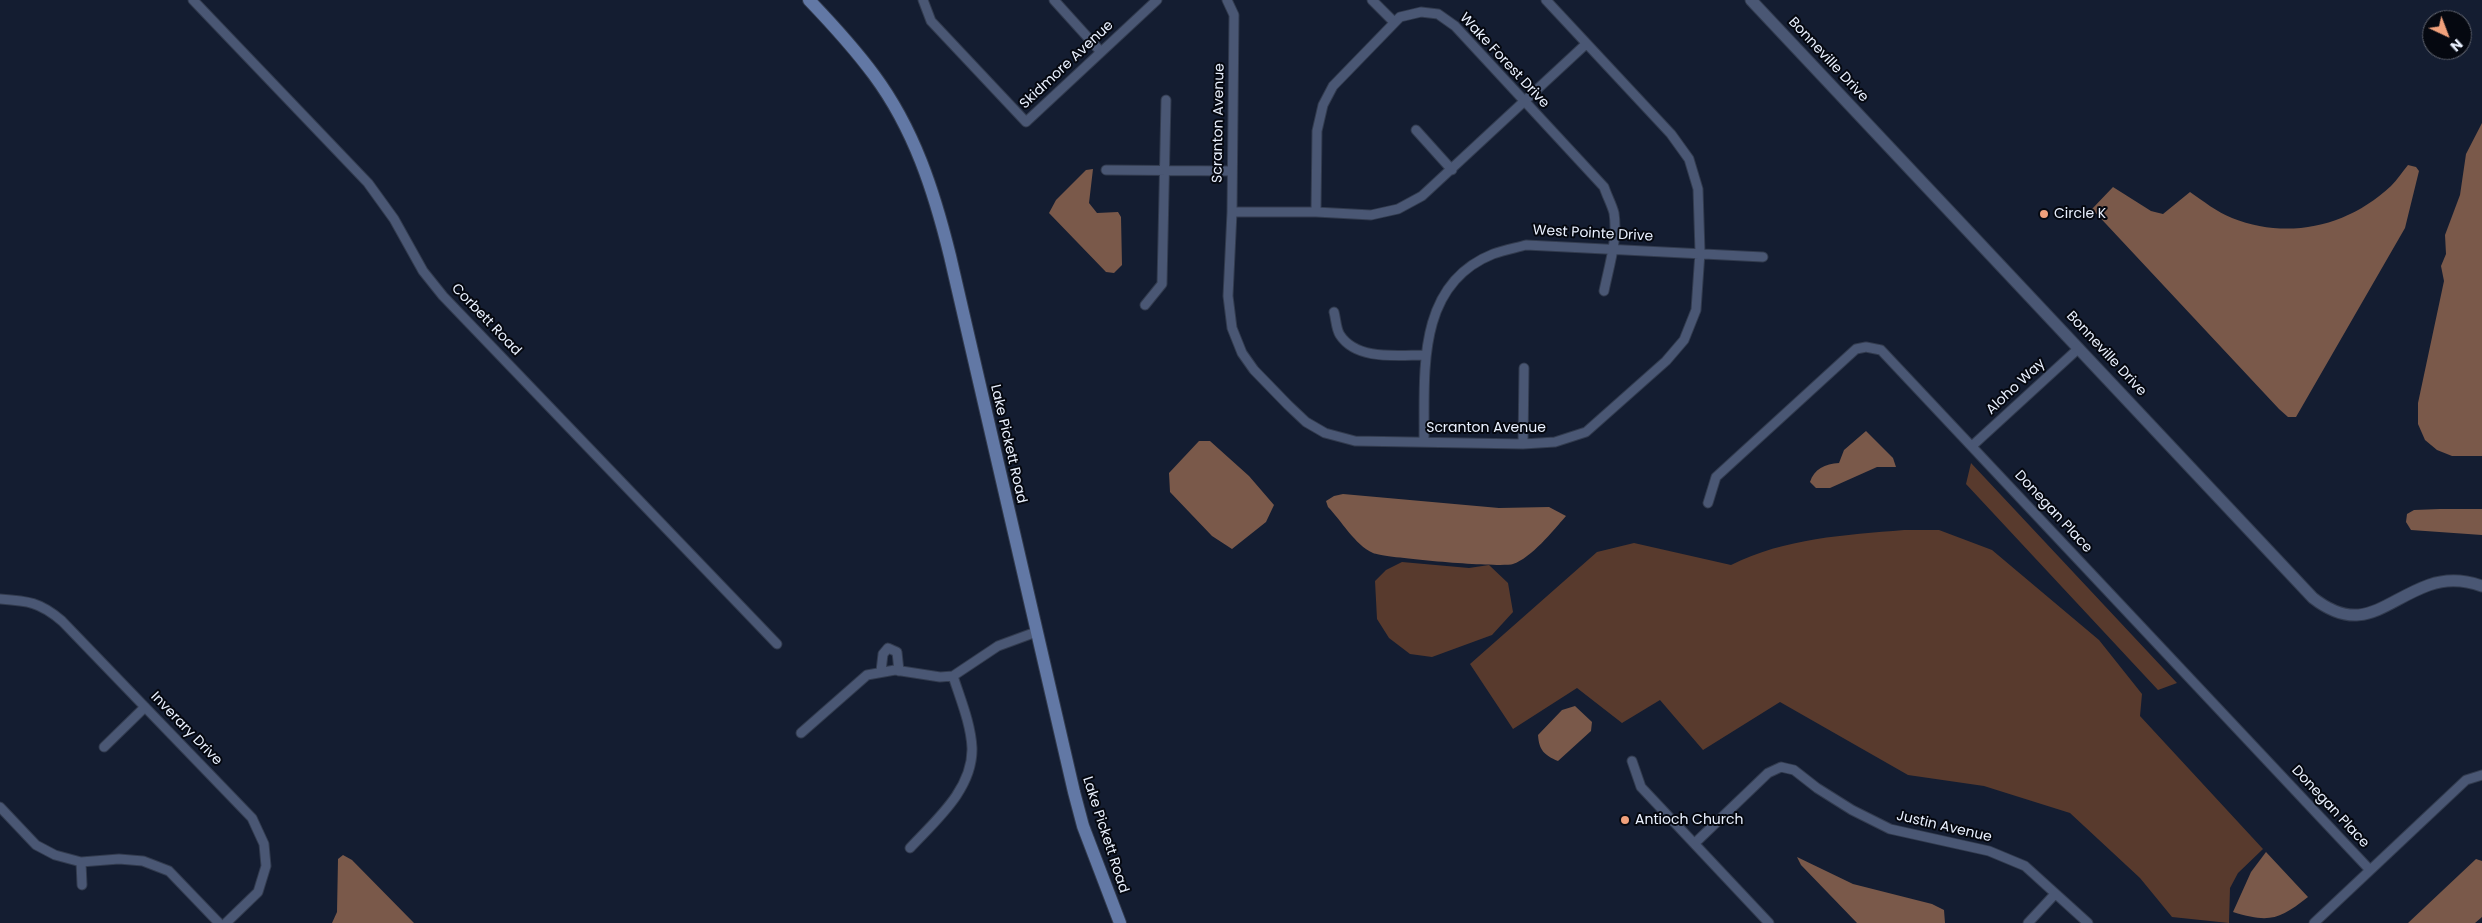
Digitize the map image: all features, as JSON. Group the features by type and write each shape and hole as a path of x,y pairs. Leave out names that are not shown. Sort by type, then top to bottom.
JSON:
{"main road":[{"name":"Lake Pickett Road","path":"813,1 875,76 903,122 927,173 950,256 1036,632 1079,810 1120,923"}],"street":[{"name":"Corbett Road","path":"193,0 368,183 394,219 423,271 443,296 777,644"},
{"name":"Skidmore Avenue","path":"923,0 931,21 1026,122 1157,0"},
{"path":"1054,0 1101,52"},
{"name":"Scranton Avenue","path":"1228,0 1234,15 1232,212 1228,296 1232,328 1242,353 1254,370 1288,406 1306,422 1325,433 1355,441 1523,444 1555,442 1586,432 1666,361 1684,340 1696,310 1700,252 1698,189 1689,159 1671,134 1546,0"},
{"path":"1372,0 1394,22"},
{"name":"Bonneville Drive","path":"1751,0 2313,598 2330,611 2357,615 2380,610 2430,585 2460,580 2482,586"},
{"name":"Wake Forest Drive","path":"1316,212 1317,131 1323,106 1332,86 1400,17 1421,12 1438,14 1455,26 1604,187 1614,212 1613,249 1604,291"},
{"path":"1232,212 1316,212 1371,215 1398,209 1422,196 1452,170 1586,44"},
{"path":"1145,305 1162,284 1166,100"},
{"path":"1416,130 1452,170"},
{"path":"1106,170 1231,171"},
{"name":"West Pointe Drive","path":"1424,442 1425,355 1430,327 1440,298 1468,269 1492,254 1526,245 1700,252 1762,257"},
{"path":"1334,312 1339,333 1349,347 1372,354 1425,355"},
{"name":"Donegan Place","path":"1708,502 1716,477 1856,349 1866,347 1881,350 2370,870"},
{"name":"Aloho Way","path":"1972,446 2079,348"},
{"path":"1523,444 1524,368"},
{"name":"Inverary Drive","path":"0,599 28,600 47,608 146,707 252,818 264,844 266,866 258,892 226,923"},
{"path":"801,733 861,679 881,671 899,671 940,677 953,676 998,646 1036,632"},
{"path":"881,671 883,654 888,648 894,649 897,652 899,671"},
{"path":"910,848 951,803 966,776 972,748 953,676"},
{"path":"104,747 146,707"},
{"path":"1632,761 1641,787 1769,923"},
{"name":"Justin Avenue","path":"1695,844 1768,773 1781,767 1794,770 1817,788 1852,810 1890,829 1989,850 2025,866 2088,923"},
{"path":"2314,923 2466,780 2482,775"},
{"path":"0,807 36,845 55,855 81,862 119,859 143,861 169,871 219,923"},
{"path":"81,862 82,885"},
{"path":"2028,923 2055,894"}],"shaded area":[{"path":"2482,123 2482,456 2452,456 2437,450 2425,440 2418,424 2418,403 2444,281 2441,266 2446,254 2445,235 2460,195 2466,154"},
{"path":"2408,165 2416,167 2419,171 2405,228 2296,417 2288,417 2279,409 2092,209 2113,187 2151,211 2163,214 2190,192 2226,216 2253,225 2274,228 2316,226 2336,220 2374,200 2391,186"},
{"path":"1093,169 1089,203 1097,213 1118,212 1121,217 1122,265 1114,273 1106,272 1049,213 1056,200 1086,170"},
{"path":"1866,431 1893,458 1896,467 1877,467 1830,488 1816,488 1810,482 1814,474 1825,466 1839,463 1844,450"},
{"path":"1199,441 1210,441 1249,476 1274,505 1266,522 1232,549 1212,536 1170,492 1169,473"},
{"path":"1971,463 2177,683 2158,690 1966,484"},
{"path":"1343,494 1499,508 1549,507 1566,516 1534,550 1513,564 1488,565 1419,560 1373,553 1360,544 1328,507 1326,501 1334,496"},
{"path":"2482,509 2482,535 2411,530 2406,522 2407,514 2414,510"},
{"path":"1904,530 1939,530 1992,550 2099,640 2142,694 2140,716 2263,849 2238,873 2230,888 2229,923 2172,917 2140,878 2070,813 1984,786 1908,775 1780,702 1703,750 1660,700 1622,723 1577,688 1513,729 1470,664 1597,552 1634,543 1731,565 1752,556 1794,543 1838,536"},
{"path":"1402,562 1469,568 1489,565 1508,583 1513,612 1492,635 1432,657 1410,654 1389,638 1377,619 1375,581 1386,570"},
{"path":"1575,706 1592,722 1591,731 1558,761 1549,757 1543,751 1538,735 1562,710"},
{"path":"2266,852 2308,897 2289,911 2273,917 2256,918 2233,912 2251,872"},
{"path":"343,855 352,860 414,923 332,923 337,912 338,859"},
{"path":"1797,857 1853,884 1932,904 1944,910 1945,923 1857,923 1801,865"},
{"path":"2476,859 2482,861 2482,917 2475,923 2408,923"}],"place":[{"name":"Circle K","path":"2044,214"},
{"name":"Antioch Church","path":"1625,820"}]}
